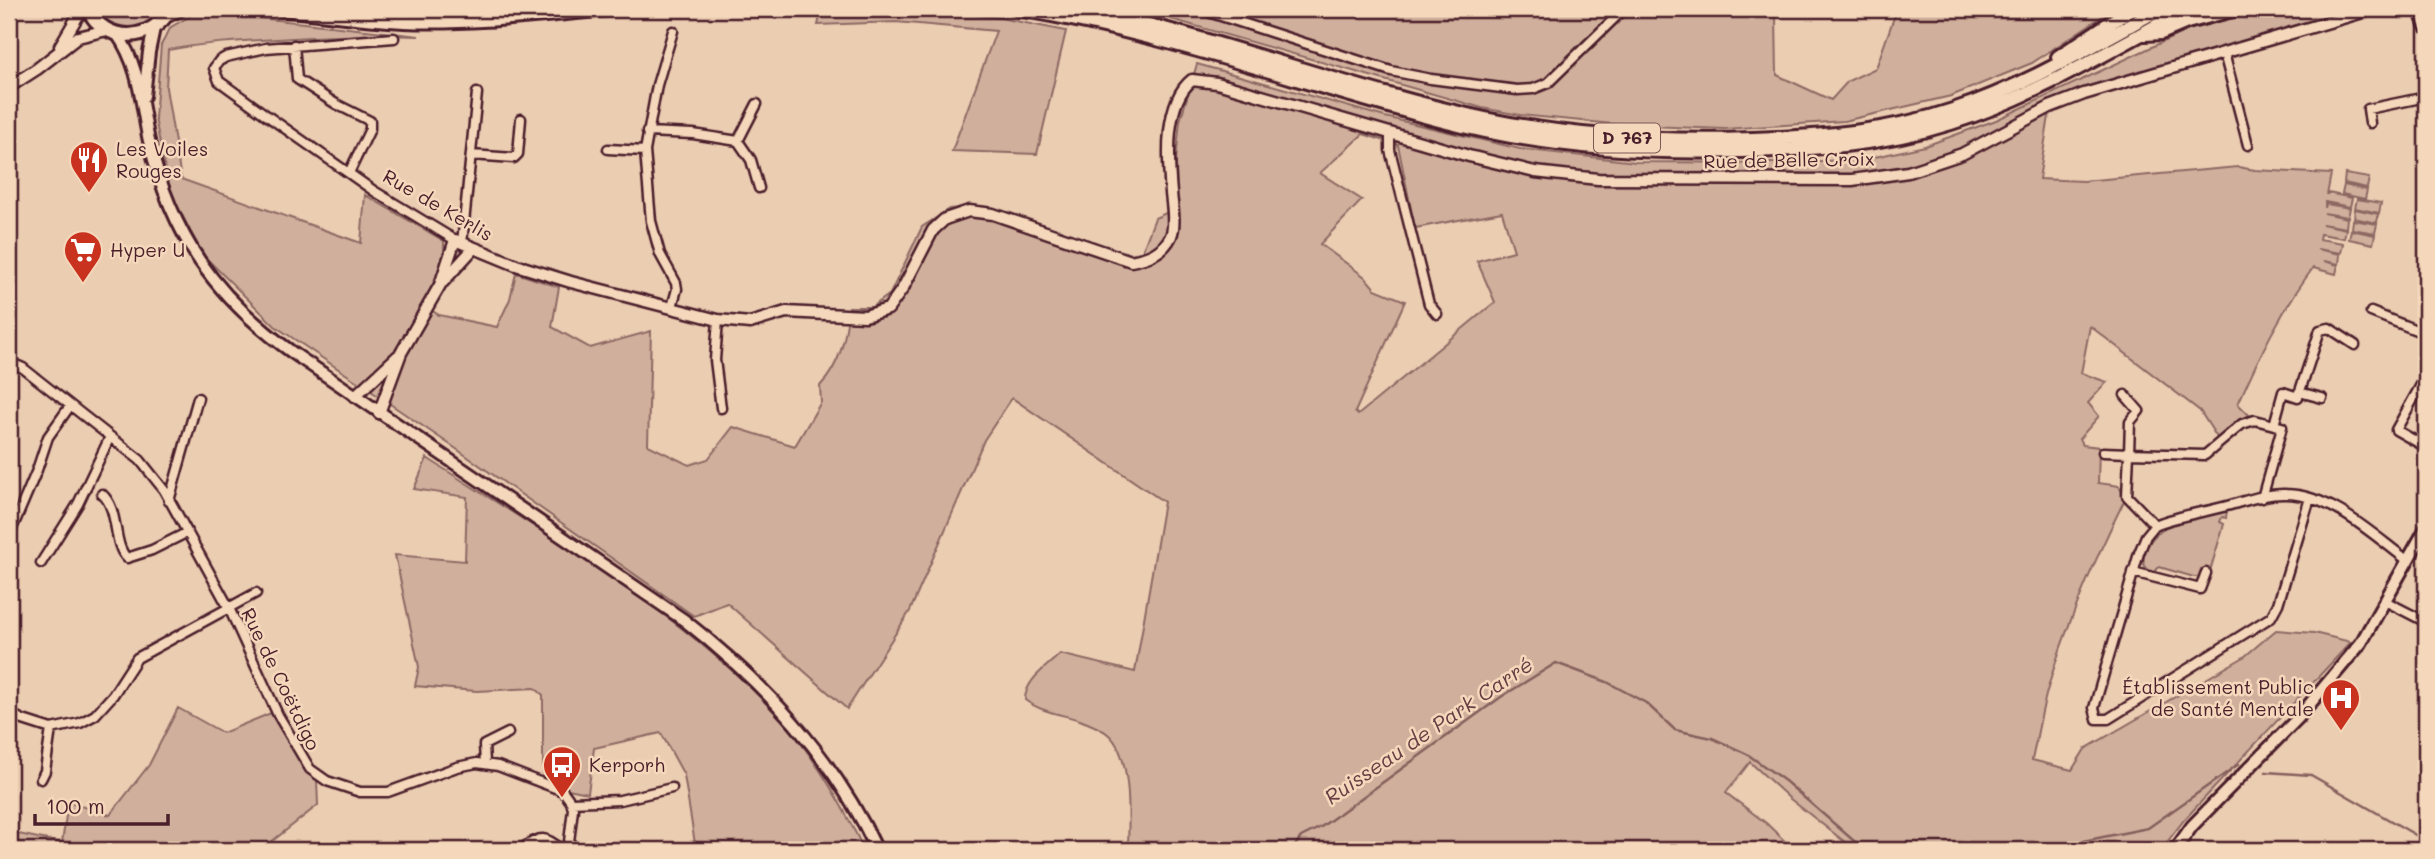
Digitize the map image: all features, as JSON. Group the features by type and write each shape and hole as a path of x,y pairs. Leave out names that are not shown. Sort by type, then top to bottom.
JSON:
{"main road":[{"path":"88,9 97,23 112,32 130,36 154,28 169,12 180,9"},
{"path":"281,9 369,18 439,21 508,19 609,9"},
{"path":"411,9 468,9"},
{"name":"D 767","path":"1018,9 1130,33 1479,130 1578,146 1664,152 1820,148 1865,143 1914,133 1987,111 2026,94 2187,9"},
{"name":"D 767","path":"1082,9 1455,112 1536,128 1607,136 1704,141 1857,132 1950,111 2023,82 2160,9"},
{"path":"2023,82 2131,9"},
{"path":"2141,34 2161,33 2187,22 2236,9"},
{"path":"2419,9 2426,27"},
{"path":"143,102 154,28"},
{"path":"112,32 130,54 157,172 172,213 201,263 236,308 259,329 684,620 728,655 765,690 817,750 844,789 877,850"},
{"path":"2175,850 2192,827 2298,718 2361,643 2426,528"}],"street":[{"path":"55,53 82,9"},
{"path":"1199,9 1391,71 1517,90 1533,89 1548,83 1624,9"},
{"name":"Rue de Belle Croix","path":"1192,80 1217,83 1390,134 1535,172 1598,179 1852,180 1908,172 1962,154 2050,107 2084,94 2371,9"},
{"path":"672,307 676,283 660,254 653,230 645,151 657,85 673,31"},
{"path":"9,87 78,37 112,32"},
{"path":"349,173 370,129 370,121 336,104 298,79 294,45 394,38"},
{"name":"Rue de Kerlis","path":"294,45 226,57 214,68 219,81 349,173 458,242 516,265 571,282 718,320 750,323 786,312 865,316 888,309 896,300 933,230 945,219 969,211 993,214 1131,261 1149,257 1162,248 1171,236 1171,125 1176,100 1182,88 1192,80"},
{"path":"2224,53 2249,145"},
{"path":"379,413 401,353 440,285 458,242 477,93"},
{"path":"2370,123 2368,109 2426,97"},
{"path":"738,141 757,104"},
{"path":"471,155 514,158 517,154 521,119"},
{"path":"647,132 693,134 738,141 751,160 759,188"},
{"path":"1390,134 1390,150 1429,303 1437,314"},
{"path":"608,149 645,151"},
{"path":"440,285 473,249"},
{"path":"2371,312 2421,332 2426,331"},
{"path":"718,320 715,360 721,408"},
{"path":"2274,425 2283,392 2298,397 2320,330 2329,328 2355,345"},
{"path":"355,396 401,353"},
{"name":"Rue de Coëtdigo","path":"9,362 23,368 140,460 169,501 229,608 278,715 310,769 327,781 360,792 388,792 457,767 485,763 563,792 571,802"},
{"path":"2426,376 2396,430 2426,447"},
{"path":"2299,392 2322,398"},
{"path":"2125,395 2139,411 2130,422 2127,496 2155,525"},
{"path":"169,501 198,398"},
{"path":"9,536 48,437 70,406"},
{"path":"2103,452 2205,455 2242,424 2255,420 2282,427 2262,498"},
{"path":"41,563 78,504 110,436"},
{"path":"102,494 107,498 115,521 121,552 127,558 152,550 187,533"},
{"path":"2311,498 2278,604 2271,617 2108,719 2097,719 2094,708 2133,572 2146,537 2155,525 2285,494 2311,498 2345,515 2407,560"},
{"path":"2133,572 2200,589 2206,573"},
{"path":"9,713 51,729 80,723 95,715 113,695 137,658 256,593"},
{"path":"2385,601 2426,622"},
{"path":"41,779 45,771 51,729"},
{"path":"485,763 484,745 508,733"},
{"path":"568,850 573,819 571,802 620,800 672,788"},
{"path":"519,850 541,838 549,839 562,850"}],"shaded area":[{"path":"97,9 162,9 146,22 129,28 112,24"},
{"path":"822,9 932,9 1000,18 1066,31 1037,154 952,151 996,31 896,22 818,25"},
{"path":"1136,9 1779,9 1776,16 1777,75 1831,100 1848,81 1876,68 1897,9 2113,9 2032,63 1951,96 1844,121 1724,129 1623,125 1520,115 1482,108"},
{"path":"2261,9 2359,9 2047,104 2049,116 2039,179 2083,181 2238,167 2331,174 2327,195 2328,193 2352,198 2350,207 2325,202 2325,208 2326,204 2350,208 2348,217 2324,213 2347,218 2346,228 2322,224 2346,229 2344,238 2320,234 2319,239 2343,243 2341,253 2317,249 2340,254 2339,264 2324,261 2338,265 2336,274 2313,268 2301,284 2271,334 2238,404 2249,415 2218,439 2200,411 2090,326 2081,373 2107,382 2088,403 2099,416 2079,439 2083,445 2099,447 2098,483 2119,486 2125,499 2092,569 2063,641 2047,691 2032,760 2072,770 2085,749 2244,657 2276,630 2314,633 2351,642 2184,820 2161,850 1855,850 1789,798 1750,762 1726,793 1766,823 1794,850 1126,850 1128,788 1122,757 1116,745 1109,735 1099,728 1044,710 1025,700 1033,680 1060,654 1135,672 1164,502 1012,398 984,440 910,611 847,709 727,603 694,616 455,448 275,326 202,254 169,190 155,118 161,45 171,27 192,15 224,14 419,36 295,38 168,50 166,88 181,179 361,243 365,195 444,241 444,261 423,305 439,315 497,327 510,299 516,273 559,287 552,327 590,348 651,331 648,445 689,465 708,459 733,427 795,446 821,402 820,386 838,359 849,307 872,307 890,294 922,227 950,209 974,206 1127,254 1142,252 1155,218 1177,208 1176,160 1180,121 1197,64 1385,117 1520,149 1636,162 1775,163 1866,159 1925,146 1996,120 2205,22","holes":["1363,134 1398,145 1415,228 1502,212 1514,251 1477,261 1495,302 1358,415 1355,412 1405,301 1375,289 1365,277 1320,244 1362,200 1320,173"]},
{"path":"2345,174 2369,178 2367,188 2344,183"},
{"path":"2344,185 2367,190 2365,199 2342,194"},
{"path":"2357,199 2381,203 2379,213 2355,208"},
{"path":"2355,209 2378,214 2377,223 2354,218"},
{"path":"2353,220 2377,224 2375,233 2352,229"},
{"path":"2351,230 2375,235 2373,244 2349,239"},
{"path":"427,458 613,578 702,644 782,720 806,750 837,799 864,850 696,850 684,775 661,733 594,748 588,793 568,789 543,777 543,695 535,688 477,691 415,686 419,667 395,555 465,561 467,497 414,489"},
{"path":"2227,509 2226,518 2222,517 2220,522 2224,524 2210,571 2201,569 2198,577 2194,577 2159,567 2154,573 2145,566 2144,556 2149,544 2156,534 2166,527 2189,518"},
{"path":"178,708 223,733 271,713 304,767 317,780 318,805 261,850 9,850 9,832 62,843 68,802 110,815 149,765"}],"waterway":[{"name":"Ruisseau de Park Carré","path":"1292,850 1301,837 1321,827 1501,697 1556,663 1607,682 1646,703 1675,730 1712,738 1747,754 1785,781 1854,841 1874,850"},
{"name":"Ruisseau de Park Carré","path":"2063,850 2083,841 2148,828 2239,764"},
{"name":"Ruisseau de Park Carré","path":"2266,772 2311,775 2426,841"}],"place":[{"name":"Les Voiles Rouges","path":"89,194"},
{"name":"Hyper U","path":"83,284"},
{"name":"Établissement Public de Santé Mentale","path":"2341,732"},
{"name":"Kerporh","path":"562,799"}]}
